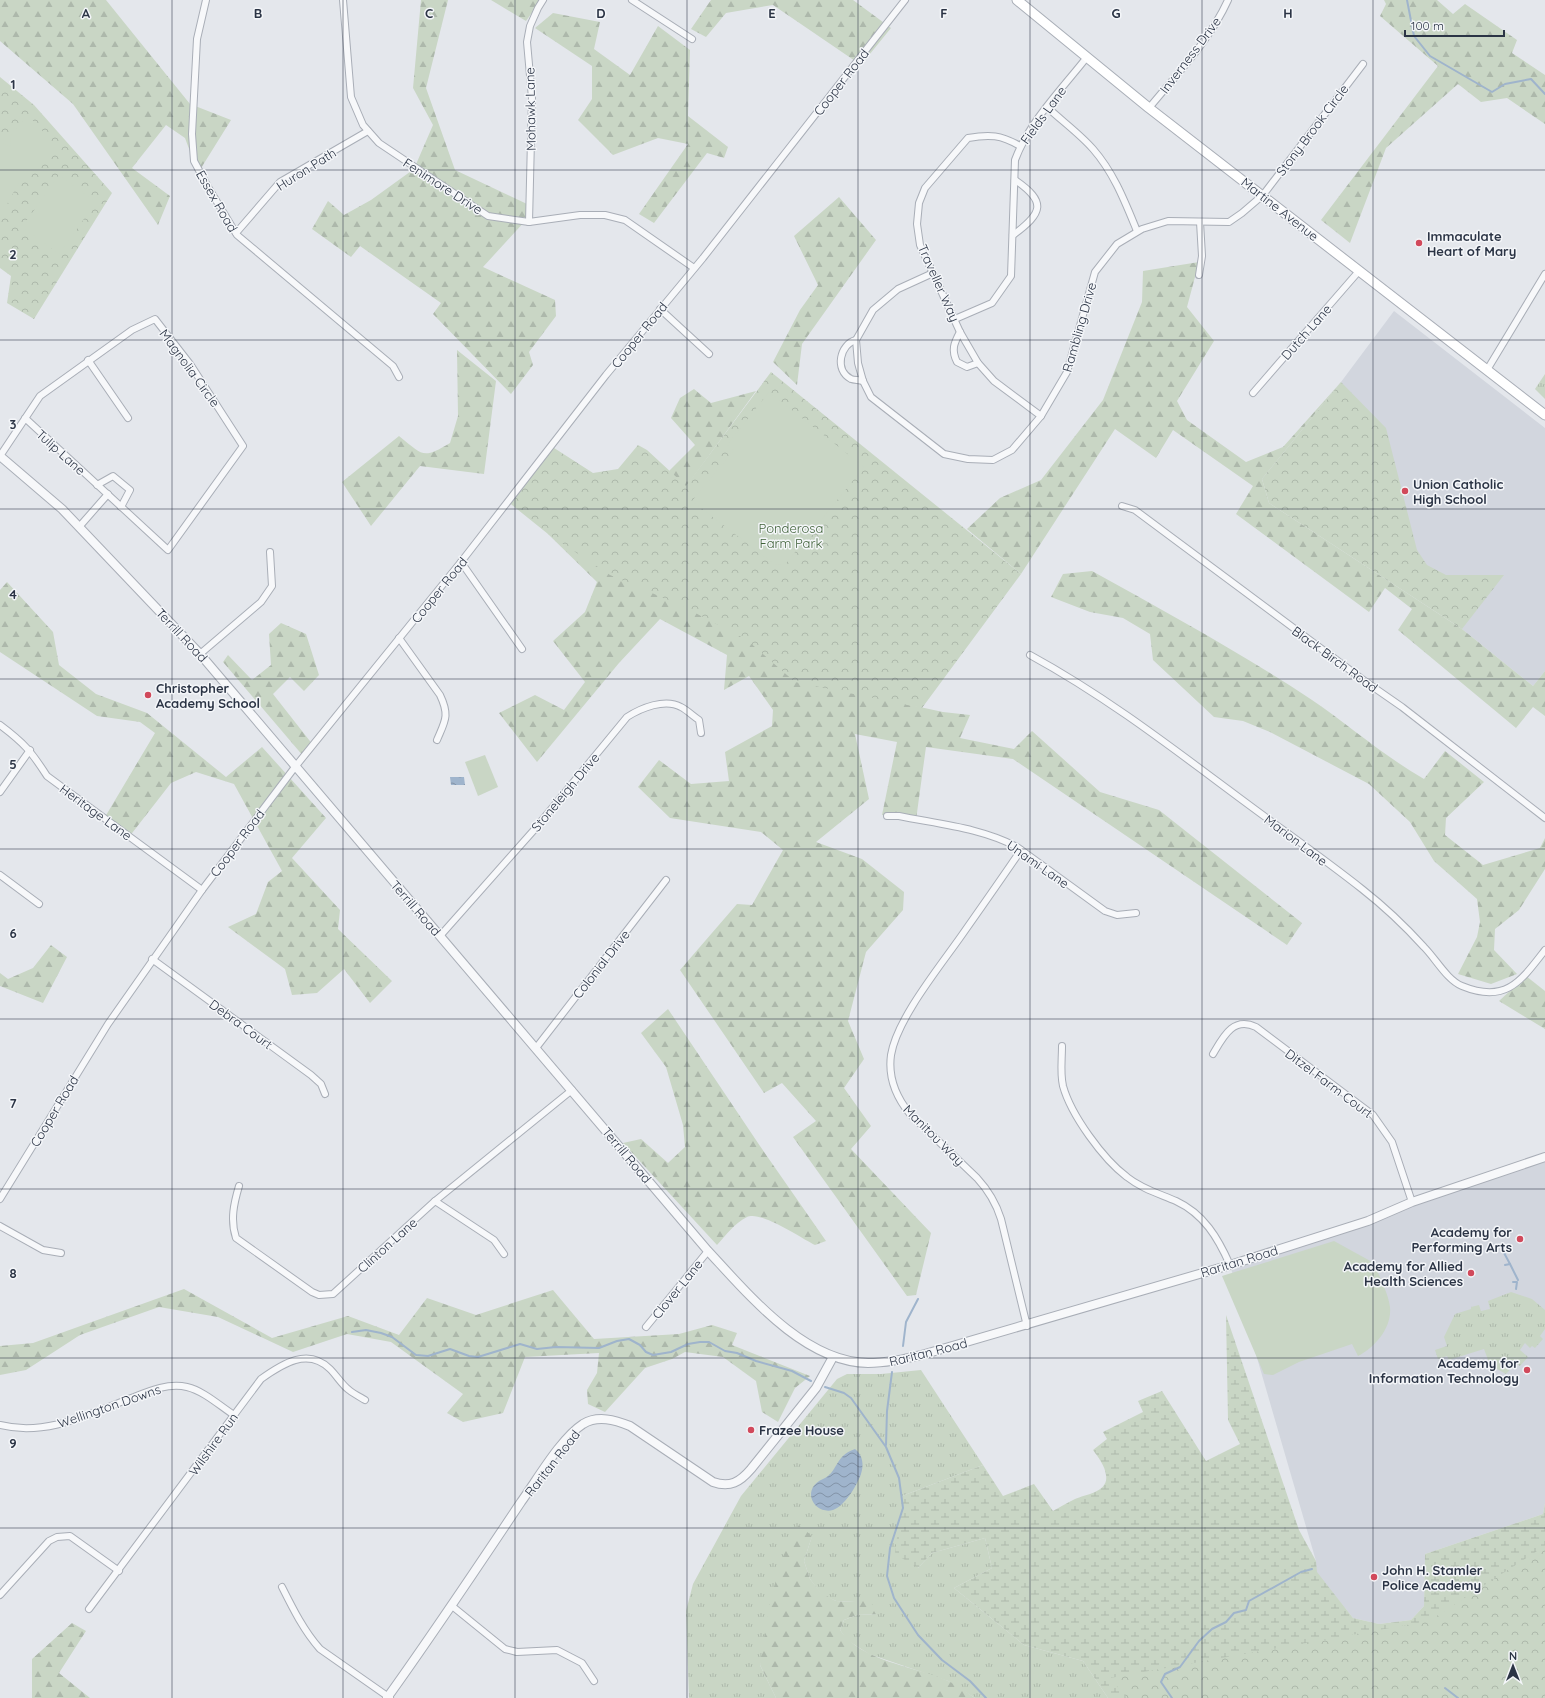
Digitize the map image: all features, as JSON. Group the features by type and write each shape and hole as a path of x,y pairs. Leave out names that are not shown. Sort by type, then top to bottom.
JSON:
{"main road":[{"name":"Martine Avenue","path":"1017,0 1149,108 1545,414"}],"street":[{"name":"Essex Road","path":"206,0 197,39 192,134 194,161 236,233 394,366 399,377"},
{"name":"Fenimore Drive","path":"343,0 351,97 363,125 379,143 488,216 529,222 580,214 605,214 625,220 694,268"},
{"name":"Mohawk Lane","path":"529,222 532,98 527,42 530,26 538,8 544,0"},
{"path":"632,0 692,39"},
{"name":"Cooper Road","path":"0,1199 87,1055 152,959 202,890 295,767 461,562 606,375 694,268 905,0"},
{"name":"Inverness Drive","path":"1149,108 1201,45 1223,12 1228,0"},
{"name":"Fields Lane","path":"955,319 992,303 1012,276 1015,160 1020,146 1047,107 1087,57"},
{"name":"Stony Brook Circle","path":"1262,196 1363,64"},
{"path":"1047,107 1092,148 1102,160 1119,187 1137,231"},
{"name":"Huron Path","path":"236,233 280,182 368,131"},
{"name":"Traveller Way","path":"1020,146 1006,138 986,135 968,138 925,188 919,203 916,224 920,245 960,332 978,363 994,382 1041,416"},
{"path":"1013,235 1035,217 1037,208 1037,200 1031,191 1015,180"},
{"name":"Rambling Drive","path":"856,340 858,363 863,380 871,397 944,454 968,460 993,460 1012,450 1041,416 1067,372 1095,272 1117,244 1137,231 1168,221 1229,222 1262,196"},
{"path":"1199,275 1202,256 1200,222"},
{"name":"Dutch Lane","path":"1253,393 1359,270"},
{"path":"863,380 851,379 845,374 840,363 842,351 849,342 856,340 873,310 898,289 934,273"},
{"path":"1487,370 1545,274"},
{"path":"660,309 709,354"},
{"name":"Magnolia Circle","path":"0,456 40,396 88,360 132,330 155,319 190,364 243,446 168,550"},
{"name":"Traveller Way","path":"960,332 954,342 953,349 957,362 967,367 978,363"},
{"path":"88,360 128,418"},
{"name":"Tulip Lane","path":"25,418 168,550"},
{"name":"Terrill Road","path":"0,456 62,510 200,654 708,1251 737,1283 803,1342 833,1357"},
{"name":"Tulip Lane","path":"97,485 113,476 130,490 121,507"},
{"path":"79,528 108,494"},
{"name":"Black Birch Road","path":"1122,506 1135,510 1402,707 1545,818"},
{"path":"200,654 261,602 272,586 270,552"},
{"path":"461,562 522,648"},
{"path":"399,638 440,695 445,705 447,716 437,740"},
{"name":"Marion Lane","path":"1030,655 1093,691 1362,889 1400,921 1457,983 1479,991 1492,992 1515,986 1545,950"},
{"name":"Stoneleigh Drive","path":"440,936 534,830 627,717 641,708 658,704 680,706 699,720 701,733"},
{"name":"Heritage Lane","path":"0,726 22,742 30,750 47,776 202,890"},
{"path":"0,792 30,750"},
{"name":"Unami Lane","path":"887,816 899,816 987,834 1003,839 1021,850 1106,911 1117,916 1136,913"},
{"name":"Manitou Way","path":"1021,850 940,965 901,1026 893,1048 891,1062 893,1084 902,1105 978,1178 986,1187 995,1203 1001,1219 1027,1326"},
{"path":"0,875 39,904"},
{"name":"Colonial Drive","path":"536,1048 666,880"},
{"name":"Debra Court","path":"152,959 311,1075 321,1084 325,1094"},
{"name":"Ditzel Farm Court","path":"1212,1054 1229,1029 1240,1024 1256,1027 1373,1115 1392,1142 1412,1202"},
{"path":"1062,1046 1061,1070 1063,1086 1076,1114 1108,1161 1127,1178 1144,1188 1186,1206 1201,1218 1219,1242 1230,1265"},
{"name":"Clinton Lane","path":"239,1186 233,1212 233,1226 236,1238 312,1292 326,1296 332,1294 435,1201 572,1090"},
{"name":"Raritan Road","path":"389,1697 550,1460 570,1436 591,1420 605,1419 630,1426 708,1479 720,1485 730,1485 745,1475 816,1388 825,1375 833,1357 868,1363 899,1361 1027,1326 1230,1265 1368,1221 1412,1202 1545,1157"},
{"path":"435,1201 494,1240 504,1254"},
{"path":"0,1226 43,1250 61,1253"},
{"name":"Clover Lane","path":"646,1327 708,1251"},
{"name":"Wilshire Run","path":"89,1609 119,1571 261,1379 281,1364 296,1359 307,1358 322,1363 330,1368 348,1390 365,1400"},
{"name":"Wellington Downs","path":"0,1425 31,1428 62,1424 150,1391 168,1386 188,1387 234,1415"},
{"path":"0,1595 49,1541 57,1537 70,1536 119,1571"},
{"path":"282,1587 311,1639 320,1649 389,1697"},
{"path":"452,1606 504,1649 516,1652 557,1650 582,1663 594,1681"}],"shaded area":[{"name":"Union Catholic High School","path":"1394,311 1545,428 1545,671 1533,686 1462,629 1262,479 1341,382"},
{"path":"1545,1158 1545,1503 1543,1514 1425,1554 1424,1606 1411,1620 1379,1624 1353,1618 1316,1572 1316,1561 1230,1265"}],"green space":[{"path":"0,0 106,0 190,104 231,120 198,173 185,138 166,125 132,168 170,196 158,225 73,104 0,41"},
{"path":"421,0 448,0 426,88 455,170 527,204 526,220 483,267 555,300 556,316 529,352 533,365 511,394 433,314 441,303 360,246 351,257 312,229 328,201 344,215 371,200 414,169 433,125 413,88"},
{"path":"491,0 541,0 526,21"},
{"path":"711,0 853,0 891,28 861,65 773,5 726,13 706,37 691,29"},
{"path":"1384,0 1437,0 1453,14 1465,4 1517,40 1512,53 1545,75 1545,124 1507,98 1481,102 1458,84 1386,148 1350,243 1321,220 1438,66 1380,16 1386,4"},
{"path":"553,13 600,22 594,49 630,75 658,26 690,50 688,116 728,147 724,158 707,153 654,223 639,214 688,144 658,138 613,155 578,120 592,99 592,66 535,28"},
{"path":"0,77 34,105 112,193 34,319 7,303 11,276 0,268"},
{"path":"28,115 60,150 25,180 22,177 5,208 0,205 0,142 10,147 11,135"},
{"path":"59,175 96,202 59,254 22,227"},
{"path":"839,197 876,240 802,344 797,385 773,362 800,310 818,285 794,236"},
{"path":"1199,262 1187,307 1214,341 1177,401 1187,420 1246,462 1283,447 1341,382 1262,479 1269,503 1462,629 1533,686 1545,671 1545,716 1533,707 1516,728 1398,630 1412,609 1385,588 1369,612 1236,514 1253,486 1173,430 1156,458 1115,429 1021,574 967,529 1000,498 1041,480 1103,400 1142,302 1143,271"},
{"path":"457,350 496,381 484,474 420,466 371,526 342,482 399,436 413,448 423,453 434,452 450,443 458,416"},
{"name":"Ponderosa Farm Park","path":"771,372 1021,574 922,708 795,682 747,640 682,606 610,575 548,534 507,501 551,446 593,473 618,469 638,445 647,450 686,486"},
{"path":"1545,374 1545,399 1535,389"},
{"path":"1341,382 1386,428 1417,550 1427,565 1446,575 1504,575 1462,629 1269,503 1262,479"},
{"path":"694,389 711,403 756,391 686,487 669,471 695,445 671,418 680,398"},
{"path":"769,392 864,467 787,562 781,565 774,564 692,501 734,450 727,445"},
{"path":"584,529 892,701 943,712 970,715 960,738 1014,749 1032,731 1100,792 1159,810 1302,923 1287,945 1013,759 926,747 916,820 882,815 897,742 855,734 869,799 816,842 862,859 904,892 903,910 866,952 848,1021 864,1059 844,1088 871,1126 851,1149 931,1233 916,1295 907,1296 793,1137 816,1121 782,1083 764,1093 680,970 737,904 752,905 783,850 761,832 670,818 638,787 659,760 691,784 729,781 725,752 772,726 773,710 749,676 724,690 727,655 660,619 619,663 537,762 499,713 535,695 564,710 585,682 553,641 585,612 597,582 548,534"},
{"path":"1092,571 1203,633 1258,666 1312,700 1395,761 1424,779 1445,751 1484,782 1446,818 1445,835 1483,865 1540,848 1545,838 1545,869 1519,910 1495,929 1494,950 1517,974 1491,984 1458,974 1477,937 1480,922 1477,899 1434,861 1410,822 1369,784 1270,732 1243,721 1214,717 1153,660 1150,634 1123,618 1090,612 1051,597 1063,574"},
{"path":"7,582 53,632 59,665 96,694 147,713 226,777 262,747 326,818 292,858 340,910 338,929 392,981 370,1003 344,969 317,993 292,995 285,969 228,927 256,914 268,882 282,871 234,784 196,772 171,783 129,837 105,817 155,733 140,722 97,716 0,652 0,590"},
{"path":"281,623 306,634 319,675 304,691 290,677 273,694 313,745 304,757 223,662 228,655 252,680 271,665 269,634"},
{"path":"485,755 498,787 478,796 465,762"},
{"path":"51,945 67,957 43,1003 0,986 0,973 8,979 33,968"},
{"path":"1526,976 1545,991 1545,1029 1499,1001"},
{"path":"668,1009 826,1241 815,1245 771,1221 753,1216 747,1217 739,1222 717,1245 623,1143 641,1139 668,1163 685,1147 683,1125 666,1067 641,1033"},
{"path":"1334,1241 1374,1263 1390,1307 1390,1315 1385,1329 1370,1348 1358,1356 1352,1344 1299,1362 1273,1375 1264,1374 1222,1276"},
{"path":"184,1289 272,1338 348,1316 399,1335 427,1298 476,1315 553,1290 594,1339 679,1334 712,1325 737,1333 732,1345 810,1376 795,1388 778,1422 762,1412 756,1381 723,1357 685,1352 672,1359 645,1368 605,1412 588,1404 587,1390 597,1373 599,1353 525,1357 503,1413 463,1422 447,1413 463,1394 391,1342 347,1334 293,1352 218,1317 159,1307 80,1335 26,1370 0,1375 0,1346 33,1343"},
{"path":"1511,1292 1532,1299 1545,1310 1545,1329 1540,1336 1543,1339 1535,1348 1532,1346 1530,1348 1525,1343 1520,1350 1528,1357 1520,1366 1516,1363 1506,1374 1490,1365 1484,1349 1449,1360 1447,1356 1438,1359 1435,1350 1447,1346 1444,1337 1455,1314 1479,1305 1481,1311 1490,1309 1488,1301"},
{"path":"1226,1315 1299,1530 1316,1561 1317,1572 1353,1618 1379,1624 1411,1620 1424,1606 1425,1554 1543,1514 1545,1503 1545,1698 1108,1698 1083,1661 1024,1645 954,1588 992,1568 985,1538 932,1553 918,1568 895,1554 902,1496 983,1465 1003,1496 1034,1484 1053,1511 1075,1499 1096,1492 1104,1485 1106,1481 1104,1468 1093,1450 1107,1439 1103,1432 1143,1412 1138,1401 1162,1391 1206,1461 1240,1444 1228,1420"},
{"path":"921,1370 983,1465 902,1496 918,1568 932,1553 985,1538 992,1568 954,1588 1024,1645 1083,1661 1108,1698 975,1698 948,1681 869,1654 847,1640 840,1630 844,1620 857,1615 878,1614 855,1602 836,1601 821,1594 810,1579 804,1561 812,1536 760,1665 776,1698 689,1698 686,1611 693,1584 741,1496 837,1379 847,1374 881,1374"},
{"path":"799,1525 812,1536 804,1561 810,1579 821,1593 836,1601 855,1602 866,1596 879,1614 857,1615 844,1620 840,1630 849,1640 874,1656 950,1682 975,1698 776,1698 760,1665 771,1597 788,1540"},
{"path":"1545,1546 1545,1698 1127,1698 1110,1678 1429,1621"},
{"path":"72,1623 86,1631 59,1673 90,1698 32,1698 32,1659"}],"water":[{"path":"450,777 464,777 465,785 451,785"},
{"path":"855,1449 860,1454 862,1460 861,1474 857,1484 846,1500 837,1508 826,1511 820,1509 812,1500 812,1489 816,1483 831,1473 843,1456"}],"waterway":[{"path":"1407,0 1414,36 1430,56 1492,92 1505,84 1531,79 1545,94"},
{"path":"1503,1251 1510,1264"},
{"path":"1505,1265 1510,1264 1518,1280"},
{"path":"1513,1282 1517,1282 1516,1289"},
{"path":"903,1346 906,1322 918,1299"},
{"path":"352,1332 366,1330 381,1333 392,1337 416,1355 428,1356 450,1349 469,1356 478,1357 520,1344 537,1349 556,1347 599,1348 617,1341 629,1339 640,1345 646,1352 653,1355 671,1352 688,1344 709,1342 725,1351 737,1353 756,1361 792,1371 811,1381"},
{"path":"886,1445 887,1411 892,1372"},
{"path":"825,1387 844,1393 851,1398 886,1447 899,1478 903,1508 890,1548 887,1576 894,1598 918,1635 942,1660 970,1681 986,1698"},
{"path":"1172,1698 1161,1682 1165,1674 1180,1667 1199,1641 1212,1629 1226,1622 1234,1613 1246,1610 1249,1601 1301,1572 1312,1569"},
{"path":"1445,1688 1458,1698"}],"place":[{"name":"Immaculate Heart of Mary","path":"1419,243"},
{"name":"Union Catholic High School","path":"1405,491"},
{"name":"Christopher Academy School","path":"148,695"},
{"name":"Academy for Performing Arts","path":"1520,1239"},
{"name":"Academy for Allied Health Sciences","path":"1471,1273"},
{"name":"Academy for Information Technology","path":"1527,1370"},
{"name":"Frazee House","path":"751,1430"},
{"name":"John H. Stamler Police Academy","path":"1374,1577"}]}
